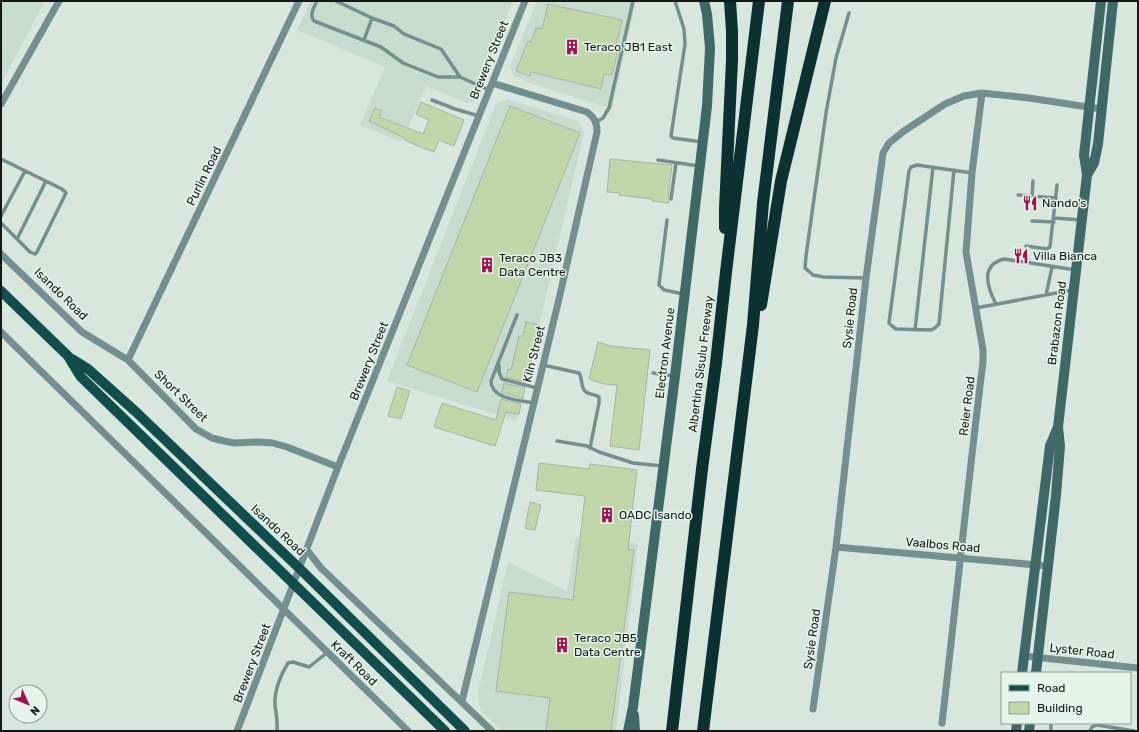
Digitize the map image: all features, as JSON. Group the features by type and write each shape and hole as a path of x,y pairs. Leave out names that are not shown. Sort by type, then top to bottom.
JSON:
{"highway":[{"path":"726,272 725,208 732,53 730,1"},
{"name":"Albertina Sisulu Freeway","path":"672,731 759,1"},
{"path":"703,731 753,325 764,203 788,1"},
{"path":"753,325 762,302 781,181 825,1"}],"main road":[{"name":"Electron Avenue","path":"628,731 633,707 663,466 676,376 707,106 710,59 708,27 704,1"},
{"name":"Brabazon Road","path":"1036,672 1059,456 1058,427 1087,175 1084,155 1101,1"},
{"name":"Brabazon Road","path":"1087,175 1094,163 1098,144 1113,1"},
{"name":"Isando Road","path":"1,291 68,356 88,369 136,412 200,475 299,568 465,731"},
{"name":"Isando Road","path":"68,356 81,377 444,731"},
{"name":"Brabazon Road","path":"1022,672 1050,446 1058,427"},
{"name":"Electron Avenue","path":"633,707 635,731"}],"street":[{"path":"1,104 59,1"},
{"name":"Purlin Road","path":"128,360 300,1"},
{"name":"Brewery Street","path":"237,731 338,467 525,1"},
{"path":"492,83 582,110 591,115 596,122"},
{"name":"Sysie Road","path":"813,709 836,547 866,278 882,153 886,147 901,134 951,101 964,96 982,93 1029,98 1101,109"},
{"name":"Reier Road","path":"942,723 961,558 967,490 983,362 983,350 966,252 972,172 982,93"},
{"name":"Kiln Street","path":"462,701 597,138 596,122"},
{"name":"Isando Road","path":"1,254 82,332 128,360"},
{"path":"1,332 284,610"},
{"name":"Short Street","path":"128,360 196,429 212,438 234,443 274,443 338,467"},
{"name":"Vaalbos Road","path":"836,547 1048,566"},
{"path":"307,550 321,568 492,731"},
{"name":"Kraft Road","path":"284,610 408,731"},
{"name":"Lyster Road","path":"1024,656 1138,668"}],"lane":[{"path":"317,1 311,16 313,20 385,48 403,63 438,77 460,78 490,91"},
{"path":"336,1 372,18 394,26 404,34 441,49 460,78"},
{"path":"596,122 602,118 609,108 633,1"},
{"path":"675,1 684,29 685,44 671,136 680,140 703,142"},
{"path":"849,13 836,58 826,113 805,268 813,275 824,277 866,278"},
{"path":"364,40 372,18"},
{"path":"432,100 479,116"},
{"path":"1,159 62,189 66,194 37,252 32,254 1,223"},
{"path":"658,160 700,166"},
{"path":"671,199 676,163"},
{"path":"954,170 939,324 931,330 896,329 889,323 907,176 909,170 911,167 917,165 972,172"},
{"path":"915,330 932,167"},
{"path":"1,216 25,171"},
{"path":"17,239 46,181"},
{"path":"1032,181 1032,196"},
{"path":"1026,246 1047,249 1050,247 1057,185"},
{"path":"1018,196 1056,198"},
{"path":"1054,218 1082,220"},
{"path":"668,220 659,285 664,290 685,294"},
{"path":"1032,221 1054,222"},
{"path":"996,304 992,296 988,271 992,264 997,261 1004,259 1076,270"},
{"path":"1046,295 1052,267"},
{"path":"975,308 1074,290"},
{"path":"517,315 491,386 493,390 502,396 533,403"},
{"path":"499,362 499,372 502,379 537,388"},
{"path":"542,365 579,373 582,377 585,392 599,397 590,448"},
{"path":"653,373 676,376"},
{"path":"557,442 590,448 633,463 663,466"},
{"path":"277,731 278,723 275,695 282,672 288,662 309,667 328,652"},
{"path":"1090,731 1092,727 1097,725 1134,731"}],"shaded area":[{"path":"1,1 45,1 1,84"},
{"path":"311,1 513,1 473,102 464,102 426,86 402,142 360,125 385,67 297,30"},
{"name":"Teraco JB1 East","path":"537,1 636,1 612,109 530,83 514,76 510,67"},
{"name":"Teraco JB3 Data Centre","path":"507,99 578,121 584,132 517,421 387,381 496,104"},
{"name":"Teraco JB5 Data Centre","path":"576,537 638,544 616,731 502,731 480,709 478,693 508,562 567,591"}],"building":[{"name":"Teraco JB1 East","path":"548,4 622,20 616,46 619,47 612,75 604,74 601,89 531,72 530,76 516,71 528,41 531,42 536,28 542,29"},
{"path":"421,102 464,120 454,146 439,140 434,152 405,140 405,138 369,121 375,108 382,111 379,117 423,134 429,120 416,114"},
{"name":"Teraco JB3 Data Centre","path":"510,106 580,133 477,392 407,365"},
{"path":"610,159 672,165 668,199 669,203 652,201 652,199 619,195 620,193 607,192"},
{"path":"526,322 539,325 526,382 506,377 508,369 511,370 519,336 523,336"},
{"path":"598,342 611,346 650,350 639,450 610,446 617,385 604,384 589,379"},
{"path":"504,383 525,388 523,398 502,392"},
{"path":"397,387 410,391 401,419 388,416"},
{"path":"501,399 521,404 519,414 506,412 495,446 434,427 442,403 496,420"},
{"name":"Teraco JB5 Data Centre","path":"539,463 589,469 590,464 637,470 628,549 634,550 611,731 546,731 550,698 496,691 509,592 573,600 585,496 536,490"},
{"path":"530,502 541,505 535,530 525,528"}],"place":[{"name":"Teraco JB1 East","path":"572,47"},
{"name":"Nando's","path":"1030,203"},
{"name":"Villa Bianca","path":"1021,256"},
{"name":"Teraco JB3 Data Centre","path":"487,265"},
{"name":"OADC Isando","path":"607,515"},
{"name":"Teraco JB5 Data Centre","path":"562,645"}]}
